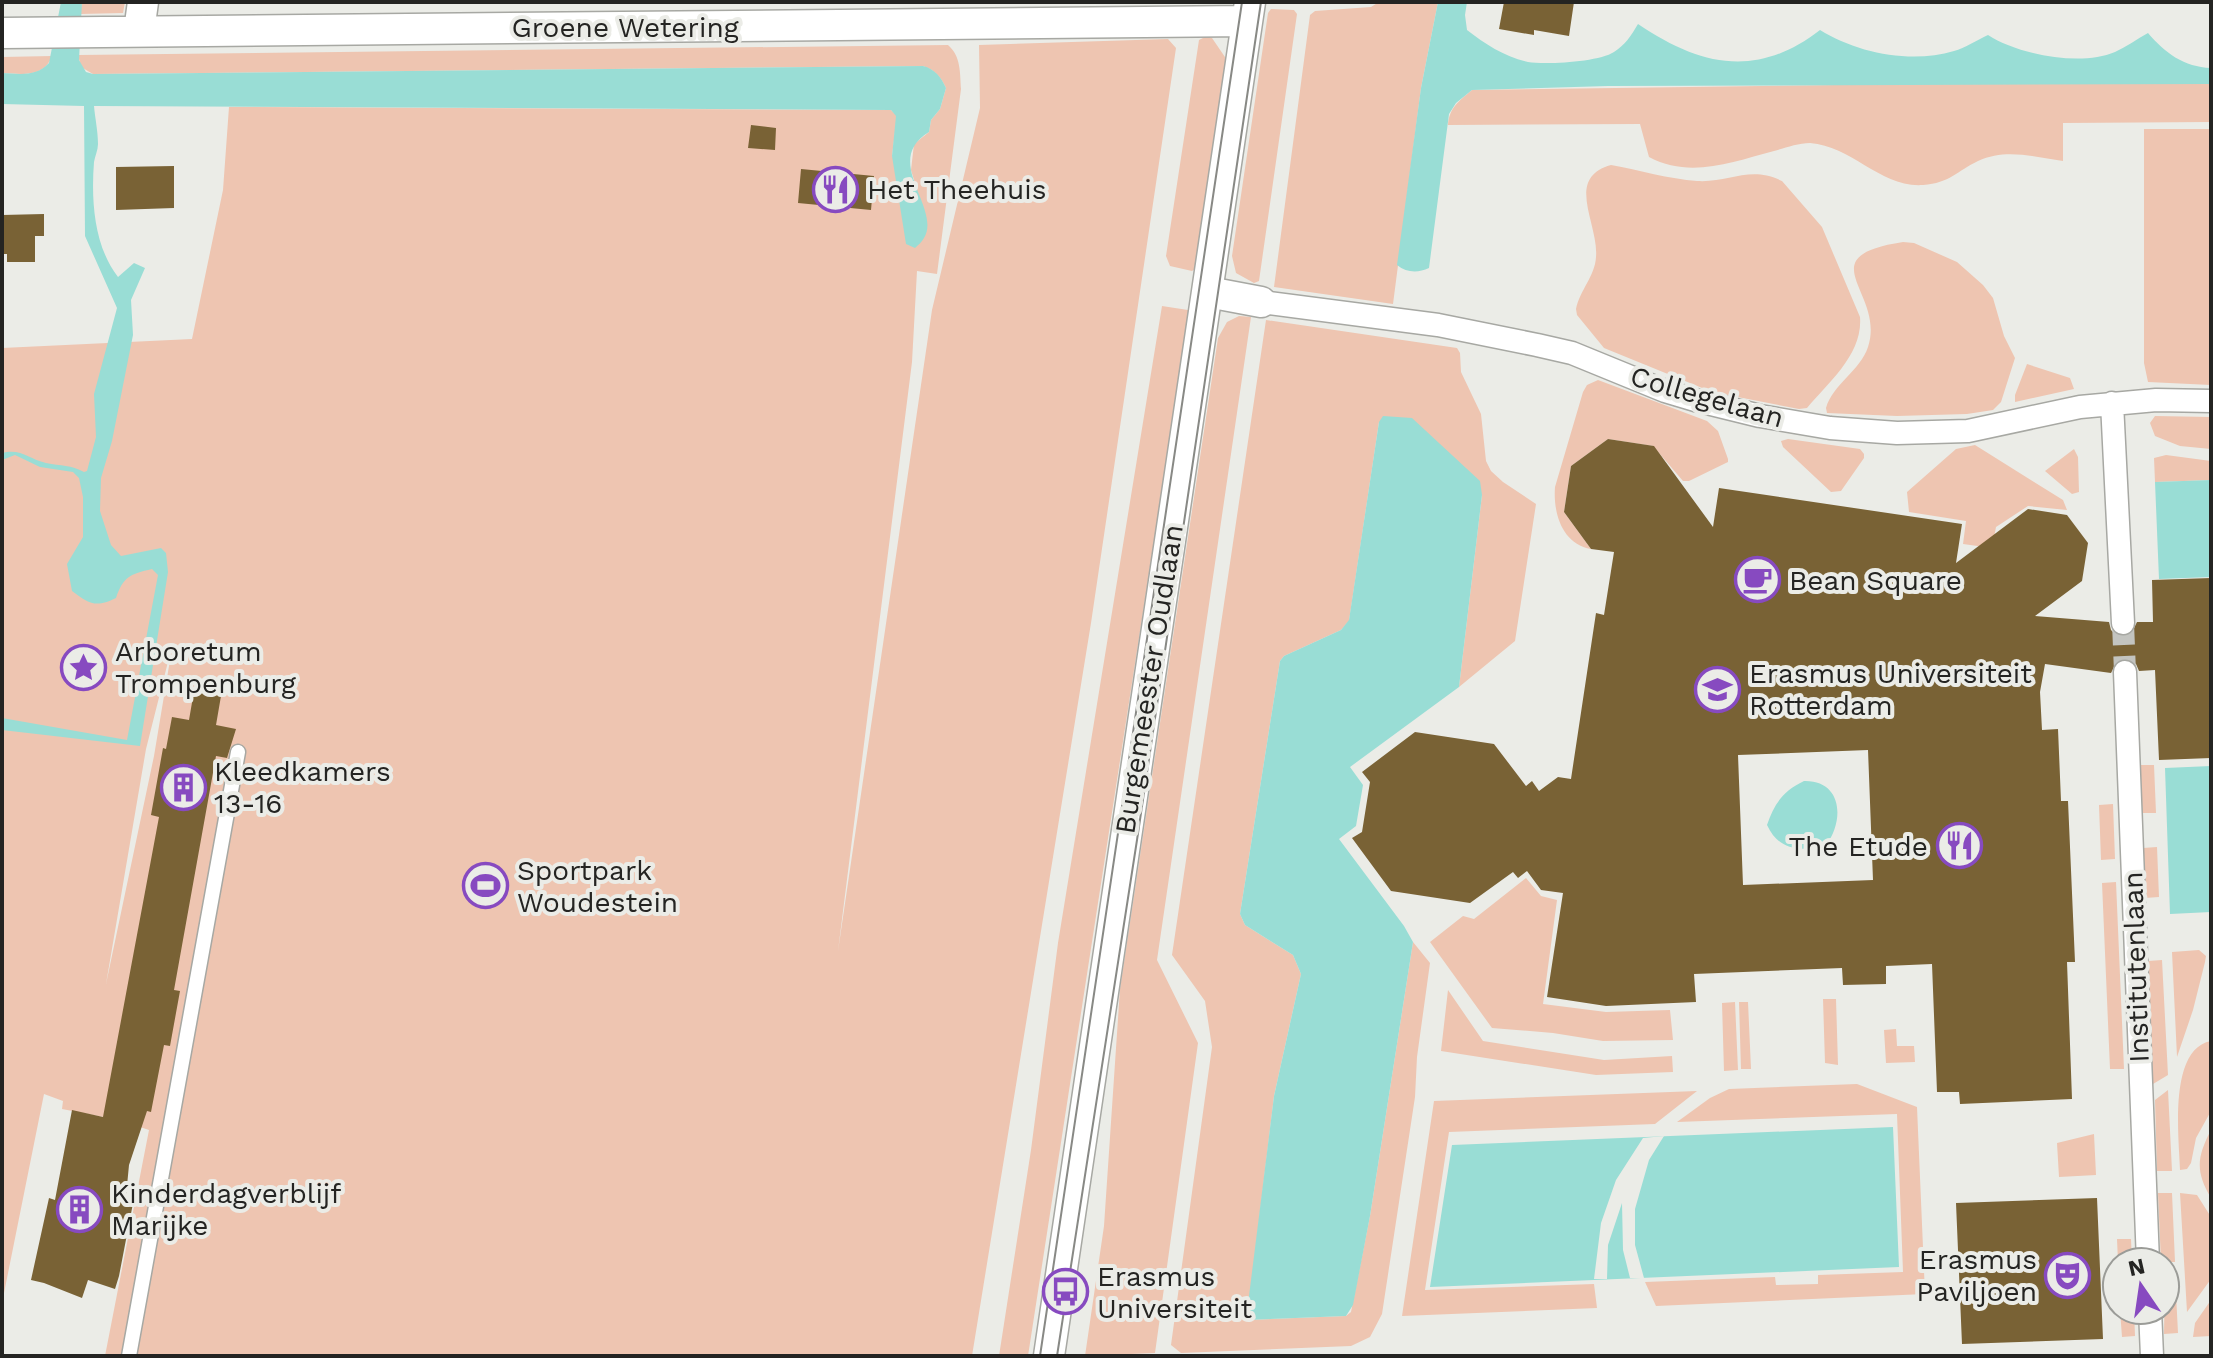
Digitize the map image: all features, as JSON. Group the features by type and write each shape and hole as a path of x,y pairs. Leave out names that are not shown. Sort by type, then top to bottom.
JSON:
{"street":[{"name":"Groene Wetering","path":"2,33 98,31 141,17 1249,12"},
{"name":"Burgemeester Oudlaan","path":"1049,1356 1249,12"},
{"name":"Collegelaan","path":"1208,292 1438,325 1537,345 1572,353 1695,400 1760,416 1830,428 1897,433 1968,431 2112,403 2211,401"},
{"path":"2112,403 2123,623"},
{"name":"Institutenlaan","path":"2125,672 2147,1246"},
{"path":"2151,1326 2152,1356"}],"lane":[{"path":"129,1356 238,752"}],"shaded area":[{"path":"82,2 125,2 123,13 80,14"},
{"path":"1379,2 1438,2 1421,88 1393,304 1274,287 1310,15 1315,11 1371,7"},
{"path":"1271,9 1294,10 1297,14 1259,281 1254,283 1236,273 1232,256"},
{"path":"1207,36 1212,38 1227,60 1195,269 1192,271 1170,266 1166,256 1199,40"},
{"path":"1168,39 1176,48 1091,623 972,1356 105,1356 149,1130 119,1120 62,1109 63,1101 44,1094 2,1303 2,348 192,339 223,190 229,107 891,110 897,116 892,156 917,190 911,170 914,144 929,132 931,120 940,109 946,88 937,74 923,66 93,74 81,67 78,55 948,45 952,49 959,65 961,89 937,274 917,271 912,362 838,951 932,310 980,108 979,45","holes":["173,642 154,756 106,984 146,749"]},
{"path":"52,56 38,71 2,73 2,57"},
{"path":"1913,84 2211,84 2211,122 2063,123 2063,161 1999,155 1978,161 1940,182 1923,185 1894,180 1839,151 1810,143 1727,164 1695,168 1664,164 1649,157 1640,124 1448,125 1453,109 1472,90"},
{"path":"2144,129 2211,129 2211,385 2148,382 2144,363"},
{"path":"1611,165 1697,181 1749,174 1770,176 1782,181 1822,227 1860,317 1859,330 1856,343 1843,367 1807,408 1712,392 1604,348 1577,315 1578,302 1596,257 1586,191 1589,180 1597,171"},
{"path":"1903,242 1914,243 1957,262 1993,298 2004,336 2015,358 2001,402 1993,410 1897,416 1827,413 1829,399 1859,363 1868,347 1871,327 1854,267 1859,257 1874,249"},
{"path":"1162,306 1188,310 1189,314 1028,1356 999,1356 1031,1150 1058,943"},
{"path":"1239,316 1251,317 1157,960 1198,1043 1155,1353 1085,1356 1104,1226 1120,989 1218,338 1227,322"},
{"path":"1266,320 1457,348 1461,372 1481,414 1486,461 1491,471 1536,504 1515,641 1459,687 1482,495 1379,422 1349,621 1341,630 1284,656 1280,661 1240,914 1245,925 1293,955 1301,974 1274,1096 1247,1320 1346,1316 1351,1312 1370,1216 1413,942 1430,963 1417,1057 1415,1097 1382,1314 1370,1337 1351,1346 1181,1353 1171,1345 1212,1047 1205,1001 1172,955"},
{"path":"2027,364 2070,378 2074,389 2015,402"},
{"path":"1598,380 1707,421 1718,431 1728,462 1683,481 1653,446 1608,439 1571,466 1564,512 1591,549 1573,541 1561,526 1555,487 1583,392 1587,385"},
{"path":"2155,416 2211,417 2211,449 2180,446 2155,436 2150,423"},
{"path":"1788,439 1860,449 1864,458 1841,491 1831,492 1783,447 1781,441"},
{"path":"1975,445 2063,500 2067,510 2028,506 1996,527 1992,548 1963,544 1966,521 1909,512 1907,492 1956,449"},
{"path":"2074,449 2078,457 2079,492 2072,494 2045,471"},
{"path":"2166,455 2211,461 2211,480 2155,482 2154,458"},
{"path":"2140,765 2154,765 2156,813 2142,813"},
{"path":"2113,804 2115,859 2101,860 2099,805"},
{"path":"2157,847 2159,897 2145,898 2143,848"},
{"path":"1526,878 1541,896 1557,900 1543,1004 1606,1012 1670,1010 1673,1040 1603,1041 1492,1028 1430,942 1463,916 1474,919"},
{"path":"2116,882 2124,1069 2110,1069 2102,883"},
{"path":"2199,950 2206,956 2205,962 2177,1057 2172,952"},
{"path":"2162,960 2168,1075 2153,1084 2148,961"},
{"path":"1448,990 1483,1041 1604,1060 1672,1056 1673,1072 1596,1075 1441,1051"},
{"path":"1823,999 1836,999 1838,1065 1825,1063"},
{"path":"1735,1002 1738,1070 1724,1071 1722,1003"},
{"path":"1739,1002 1748,1002 1751,1069 1741,1069"},
{"path":"1896,1029 1897,1046 1914,1046 1915,1062 1886,1063 1884,1030"},
{"path":"2211,1041 2211,1111 2196,1138 2191,1163 2187,1169 2180,1170 2178,1117 2182,1077 2188,1060 2197,1048"},
{"path":"1857,1084 1917,1107 1925,1294 1656,1306 1645,1282 1775,1277 1776,1285 1818,1284 1818,1275 1903,1272 1897,1114 1677,1122 1710,1098 1729,1089"},
{"path":"2168,1090 2172,1171 2157,1171 2155,1100"},
{"path":"1697,1091 1655,1124 1449,1132 1425,1290 1594,1284 1597,1308 1402,1316 1434,1101"},
{"path":"2211,1130 2211,1198 2202,1180 2200,1164"},
{"path":"2094,1134 2096,1175 2059,1177 2057,1143"},
{"path":"2158,1193 2172,1193 2174,1246 2160,1246"},
{"path":"2180,1193 2197,1195 2211,1217 2211,1279 2187,1312"},
{"path":"2117,1239 2131,1239 2131,1246 2117,1246"},
{"path":"2211,1300 2211,1336 2193,1337 2195,1323"},
{"path":"2121,1326 2135,1326 2135,1336 2122,1337"},
{"path":"2164,1326 2178,1326 2178,1333 2164,1334"}],"water":[{"path":"61,2 82,2 79,60 86,72 93,74 923,66 937,74 946,88 940,109 931,120 929,132 916,144 910,157 915,185 926,213 924,238 915,248 906,244 892,156 896,116 891,110 94,106 98,144 93,192 99,237 118,277 134,263 145,268 131,300 133,335 112,441 101,478 100,511 111,545 121,556 161,548 166,553 168,572 140,746 2,730 2,718 127,740 158,575 152,569 133,575 121,585 116,598 103,603 88,602 72,591 67,564 83,537 83,497 79,478 73,472 40,467 15,455 2,460 2,453 14,452 46,463 87,471 96,437 94,394 117,308 85,236 84,106 2,104 2,73 33,73 49,63"},
{"path":"1438,2 1467,2 1467,30 1511,57 1528,62 1572,62 1607,55 1625,43 1638,24 1684,50 1729,61 1751,61 1774,56 1797,46 1820,30 1850,45 1902,56 1954,51 1988,35 2032,53 2067,58 2115,52 2148,33 2176,58 2211,68 2211,84 1608,86 1472,90 1456,103 1449,114 1429,268 1413,271 1397,265 1421,88"},
{"path":"1383,416 1412,418 1480,481 1482,495 1459,687 1350,767 1363,785 1356,826 1339,839 1413,942 1353,1305 1346,1316 1246,1320 1274,1096 1301,974 1293,955 1245,925 1240,914 1280,661 1284,656 1341,630 1349,620 1379,422"},
{"path":"2211,480 2211,577 2159,579 2155,482"},
{"path":"2211,766 2211,912 2170,914 2165,768"},
{"path":"1804,781 1817,782 1833,794 1837,814 1836,824 1826,845 1800,849 1784,845 1767,825 1780,799"},
{"path":"1893,1127 1899,1267 1430,1287 1452,1145"}],"pier":[{"path":"1664,1136 1649,1160 1635,1209 1635,1245 1644,1278 1630,1278 1623,1250 1622,1203 1608,1245 1607,1279 1594,1279 1601,1223 1616,1180 1643,1138"}],"building":[{"path":"1504,2 1574,2 1569,36 1534,30 1534,35 1499,29"},
{"path":"751,125 776,128 775,150 748,148"},
{"path":"174,166 174,208 116,210 116,167"},
{"name":"Het Theehuis","path":"801,169 874,176 871,210 798,203"},
{"path":"44,214 44,236 35,236 35,262 7,262 7,254 2,254 2,215"},
{"path":"1608,439 1654,446 1713,527 1719,488 1962,524 1956,563 2028,509 2067,515 2088,543 2082,581 2035,616 2109,622 2117,636 2131,634 2137,622 2153,622 2152,580 2211,578 2211,758 2159,760 2155,670 2139,671 2136,664 2125,658 2117,661 2111,673 2045,664 2040,692 2042,730 2058,729 2061,801 2068,801 2075,962 2067,962 2072,1099 1960,1104 1959,1092 1937,1092 1932,964 1886,966 1886,984 1843,985 1842,968 1694,974 1696,1002 1606,1006 1547,997 1563,893 1541,890 1527,871 1518,878 1513,872 1470,903 1391,891 1352,838 1362,832 1370,782 1362,772 1415,732 1494,744 1526,786 1532,781 1539,791 1558,777 1571,779 1596,613 1604,615 1614,552 1591,549 1564,512 1571,466","holes":["1868,750 1873,880 1743,885 1738,755"]},
{"path":"194,691 221,696 216,725 236,729 227,758 216,756 174,990 180,991 170,1046 164,1045 151,1112 147,1111 129,1165 126,1196 134,1198 119,1276 115,1289 88,1280 82,1298 31,1280 49,1198 55,1200 72,1110 103,1117 159,817 151,815 163,748 166,749 172,717 189,720"},
{"path":"2097,1198 2103,1339 1962,1344 1956,1203"}],"tunnel":[{"path":"2123,623 2125,672"}],"tram line":[{"path":"1040,1356 1242,2"},
{"path":"1057,1356 1261,2"}],"place":[{"name":"Het Theehuis","path":"836,189"},
{"name":"Bean Square","path":"1758,580"},
{"name":"Arboretum Trompenburg","path":"84,667"},
{"name":"Erasmus Universiteit Rotterdam","path":"1718,689"},
{"name":"Kleedkamers 13-16","path":"183,787"},
{"name":"The Etude","path":"1959,846"},
{"name":"Sportpark Woudestein","path":"486,886"},
{"name":"Kinderdagverblijf Marijke","path":"80,1209"},
{"name":"Erasmus Paviljoen","path":"2068,1275"},
{"name":"Erasmus Universiteit","path":"1066,1292"}]}
